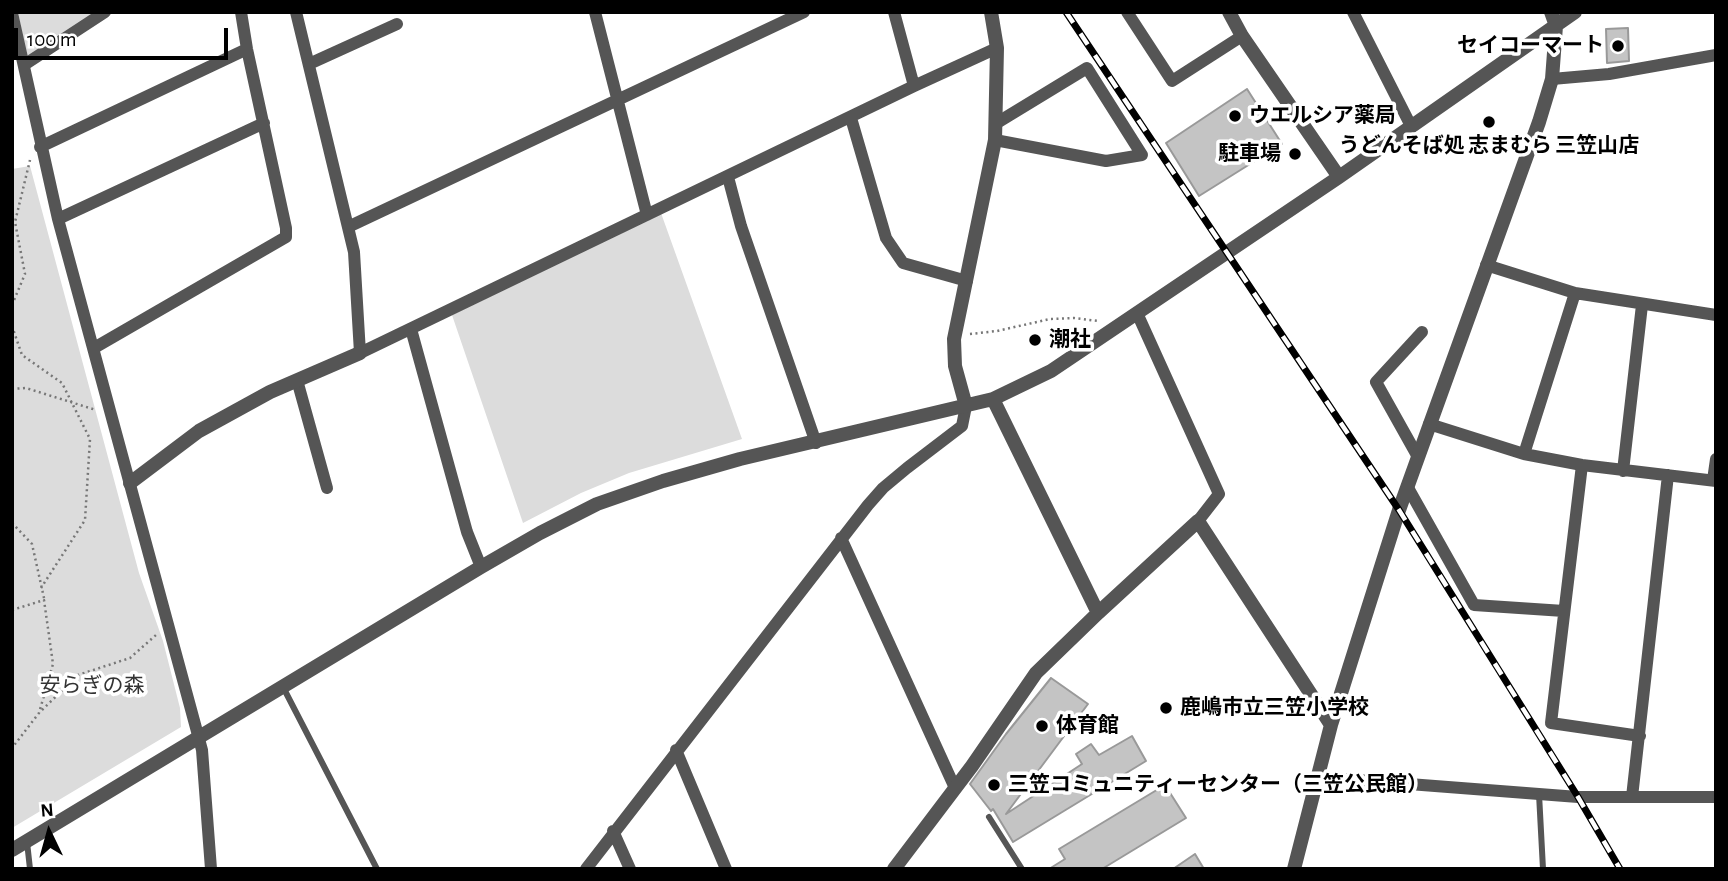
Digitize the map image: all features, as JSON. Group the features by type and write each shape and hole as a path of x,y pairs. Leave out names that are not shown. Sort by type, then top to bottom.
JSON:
{"street":[{"path":"24,65 105,12"},
{"path":"94,348 285,237 286,228 241,12"},
{"path":"296,12 354,252 360,353"},
{"path":"348,227 804,12"},
{"path":"894,12 914,86"},
{"path":"586,869 841,538 883,488 962,426 965,406 955,366 956,335 995,140 997,48 991,12"},
{"path":"1127,12 1171,81 1242,36"},
{"path":"1353,12 1411,126"},
{"path":"12,850 481,567 597,504 663,481 740,459 993,399 1051,371 1339,177 1553,19 1575,12"},
{"path":"12,13 58,219 199,736 211,869"},
{"path":"598,13 647,215"},
{"path":"1229,13 1339,177"},
{"path":"1294,869 1331,725 1407,486 1539,122 1552,79 1553,19"},
{"path":"309,64 397,24"},
{"path":"130,484 199,431 270,392 411,329 997,48"},
{"path":"40,147 247,49"},
{"path":"1552,79 1609,74 1716,55"},
{"path":"995,124 1087,68 1142,155 1106,161 995,140"},
{"path":"851,118 886,237 903,263 967,281"},
{"path":"58,219 264,122"},
{"path":"728,177 741,226 816,443"},
{"path":"1486,265 1575,293 1716,315"},
{"path":"1524,454 1575,293"},
{"path":"1623,471 1642,305"},
{"path":"898,867 1036,673 1198,521 1219,494 1137,313"},
{"path":"411,329 467,532 481,567"},
{"path":"1418,457 1376,382 1422,332"},
{"path":"297,380 327,488"},
{"path":"993,399 1098,612"},
{"path":"1429,424 1524,454 1623,471 1714,481 1716,459"},
{"path":"1582,465 1551,723 1640,736"},
{"path":"1632,797 1668,475"},
{"path":"1407,486 1474,605 1564,611"},
{"path":"1198,521 1331,725"},
{"path":"841,538 955,788"},
{"path":"676,750 726,869"},
{"path":"1318,777 1578,797 1716,797"},
{"path":"613,831 630,869"}],"lane":[{"path":"283,686 377,869"},
{"path":"1539,794 1543,869"},
{"path":"989,817 1022,869"},
{"path":"27,841 30,869"}],"path":[{"path":"12,305 25,274 15,222 31,159"},
{"path":"956,335 997,331 1051,319 1074,318 1105,322"},
{"path":"12,326 22,355 62,383 90,439 85,520 41,588"},
{"path":"12,389 26,388 71,400 96,410 113,426"},
{"path":"12,523 32,544 44,600 52,664 39,713"},
{"path":"12,610 44,600"},
{"path":"12,748 39,713 78,675 130,658 160,632 171,630"}],"green space":[{"path":"18,12 96,12 27,58"},
{"name":"安らぎの森","path":"30,166 139,573 163,641 180,708 181,727 12,828 12,169"},
{"path":"661,213 742,439 629,473 581,493 523,523 452,315"}],"building":[{"name":"セイコーマート","path":"1628,28 1629,61 1607,63 1606,29"},
{"name":"ウエルシア薬局","path":"1247,89 1282,144 1199,196 1166,143"},
{"path":"1051,678 1088,704 1006,814 1082,764 1076,754 1091,744 1099,755 1132,736 1146,761 1013,842 993,809 991,811 970,784"},
{"path":"1165,785 1186,818 1102,869 1049,869 1065,859 1059,849"},
{"path":"1195,854 1204,869 1173,869"}],"railway":[{"path":"1066,12 1399,510 1620,869"}],"place":[{"name":"セイコーマート","path":"1618,46"},
{"name":"ウエルシア薬局","path":"1235,116"},
{"name":"うどんそば処 志まむら 三笠山店","path":"1489,122"},
{"name":"駐車場","path":"1295,154"},
{"name":"潮社","path":"1035,340"},
{"name":"鹿嶋市立三笠小学校","path":"1166,708"},
{"name":"体育館","path":"1042,726"},
{"name":"三笠コミュニティーセンター（三笠公民館）","path":"994,785"}]}
